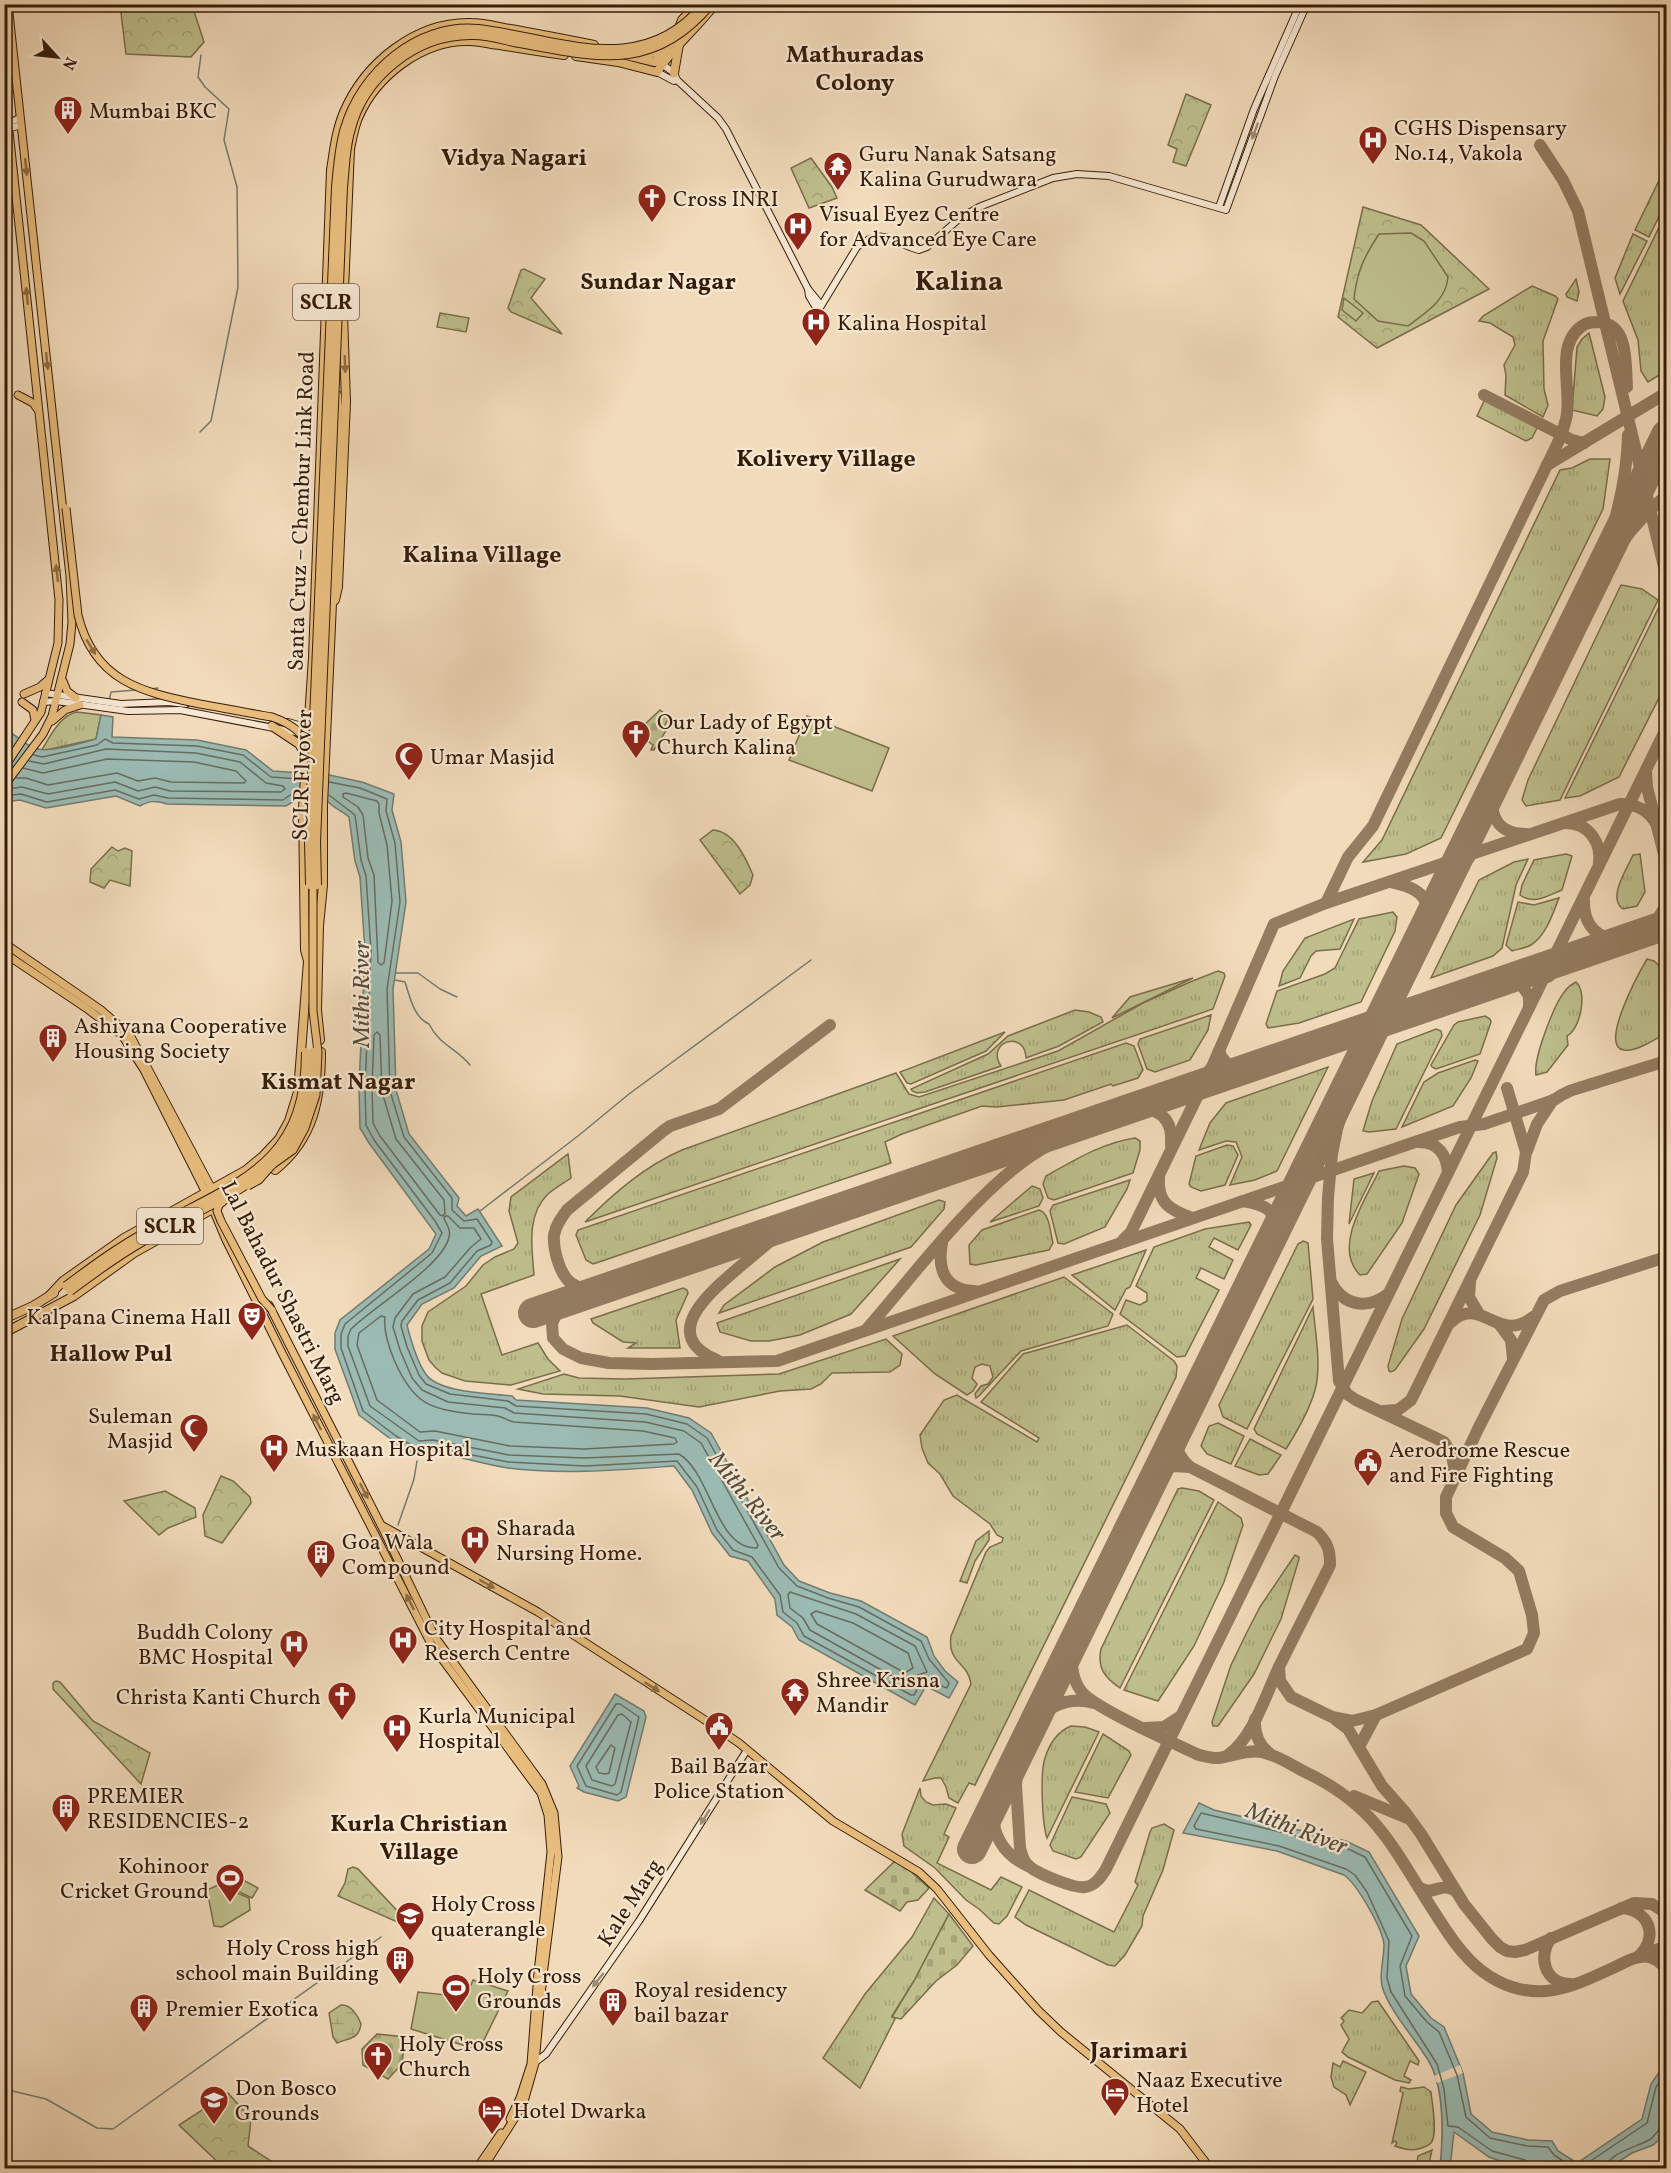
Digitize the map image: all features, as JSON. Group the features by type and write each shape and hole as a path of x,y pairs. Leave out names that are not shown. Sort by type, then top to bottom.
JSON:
{"highway":[{"path":"598,46 616,47 657,38 683,19 697,4"},
{"path":"332,603 338,407 332,377 336,187 344,129 361,91 397,53 418,41 438,34 475,29 586,48 610,51 630,49 649,45 665,37 681,27 704,4"},
{"path":"319,926 309,842 343,187 347,146 358,109 366,94 388,69 421,46 440,39 475,35 585,54 631,55 651,50 676,37 713,4"},
{"path":"625,54 642,56 653,54 695,28 713,4"},
{"path":"683,19 695,28"},
{"path":"675,76 678,38 683,19"},
{"name":"Santa Cruz – Chembur Link Road","path":"50,1295 63,1281 104,1252 255,1163 278,1140 289,1121 298,1092 308,961 305,950 304,838 302,835 333,157 339,125 359,86 376,65 413,37 446,25 472,23 598,46 658,63"},
{"path":"653,71 678,38"},
{"name":"Santa Cruz – Chembur Link Road","path":"274,1167 294,1153 308,1130 318,1095 321,1052 316,1010 323,805 332,603 338,587 346,402 343,315 350,149 358,119 372,96 394,71 412,57 430,48 450,43 480,42 611,61 653,71"},
{"path":"359,86 372,96"},
{"path":"332,377 325,373 335,160 333,157"},
{"path":"272,726 299,744 307,763"},
{"path":"304,838 322,838"},
{"path":"308,961 314,885"},
{"name":"SCLR","path":"4,1318 68,1288 131,1248 274,1167 295,1137 310,1094 309,1052 304,1010"},
{"name":"SCLR","path":"4,1333 56,1304 68,1288 127,1242 239,1180 276,1152 290,1133 301,1103 316,1010"},
{"path":"278,1140 294,1153"},
{"path":"56,1304 74,1296 113,1267 215,1208"},
{"path":"153,1222 161,1238"}],"main road":[{"path":"4,786 37,742 46,727 57,698 70,644 72,599 8,4"},
{"path":"1222,208 1258,99 1300,4"},
{"path":"1222,208 1275,76 1307,4"},
{"path":"658,63 675,76 718,118 726,129 820,308 857,247 866,240 875,235 919,250 927,248 960,218 979,207 1053,178 1077,174 1108,176 1222,208"},
{"path":"653,71 674,81 675,76"},
{"path":"4,84 59,600 57,643 43,702 35,722 4,768"},
{"path":"7,127 21,122"},
{"path":"4,146 12,153"},
{"path":"809,290 829,295"},
{"path":"18,395 33,404 40,412"},
{"path":"60,486 66,508 78,615 82,631 96,656 105,666 129,684 158,695 272,717 286,722 307,740 312,753 316,772 313,842 313,1011 318,1052 317,1083 313,1106 300,1139 293,1150 259,1180 223,1201 217,1211 262,1299 272,1310"},
{"path":"64,672 64,688 76,698"},
{"path":"24,694 40,687 49,679"},
{"path":"45,693 80,705"},
{"path":"43,702 57,698 76,698 120,707 168,702 272,726 326,733"},
{"path":"22,702 33,710 35,722"},
{"path":"46,727 59,713 80,705 102,704"},
{"path":"239,717 293,723 308,732"},
{"name":"Lal Bahadur Shastri Marg","path":"4,943 101,1010 130,1035 205,1182 282,1353 431,1644 541,1793 548,1815 551,1852 538,1973 533,2063 508,2121 477,2169"},
{"name":"Lal Bahadur Shastri Marg","path":"4,953 122,1035 174,1123"},
{"name":"Lal Bahadur Shastri Marg","path":"215,1208 272,1310 435,1637 542,1784 554,1813 558,1857 533,2063 523,2104 483,2169"},
{"path":"372,1528 381,1525 538,1612 708,1722 747,1750 833,1821 919,1872 937,1889 989,1955 1039,2011 1061,2032 1180,2129 1210,2169"},
{"name":"Kale Marg","path":"533,2063 546,2054 639,1921 747,1750"},
{"path":"1176,2128 1204,2169"}],"green space":[{"path":"120,5 192,5 204,42 191,57 126,54"},
{"path":"1186,94 1211,105 1186,166 1173,162 1177,149 1168,145"},
{"path":"811,158 832,187 837,198 809,208 791,168"},
{"path":"1666,166 1666,202 1649,237 1635,230"},
{"path":"1363,207 1421,225 1489,289 1377,348 1338,317"},
{"path":"1666,213 1666,371 1648,382 1641,371 1638,340 1623,301"},
{"path":"1411,233 1424,241 1448,277 1443,293 1428,311 1408,326 1378,321 1354,299 1362,265 1379,234"},
{"path":"1633,234 1647,241 1620,294 1615,278"},
{"path":"524,269 545,279 531,298 562,334 511,312 508,308 521,270"},
{"path":"1576,279 1579,292 1577,301 1567,297 1566,294"},
{"path":"1532,286 1558,299 1543,341 1544,389 1548,405 1543,417 1505,395 1504,365 1515,345 1513,337 1490,323 1479,321 1483,316"},
{"path":"1344,298 1363,313 1356,321 1342,310"},
{"path":"440,313 469,318 466,332 437,327"},
{"path":"1589,333 1605,397 1603,409 1597,416 1572,410 1577,347"},
{"path":"1485,399 1538,426 1532,438 1526,441 1477,416"},
{"path":"1590,459 1610,459 1603,509 1441,838 1406,854 1363,862 1382,840 1560,470 1572,468"},
{"path":"1621,585 1642,589 1658,600 1560,800 1526,806 1522,800 1528,780"},
{"path":"1660,605 1666,630 1666,684 1619,777 1580,796 1565,798"},
{"path":"660,710 669,717 664,727 667,729 654,750 651,750 653,745 646,740 643,744 631,737"},
{"path":"77,712 101,715 96,739 41,751 65,717"},
{"path":"807,716 889,748 872,791 789,760"},
{"path":"713,830 733,840 753,875 750,885 740,894 700,840"},
{"path":"112,847 118,851 125,848 132,851 130,886 110,880 104,888 90,882 91,869"},
{"path":"1566,854 1572,856 1562,890 1535,899 1520,895 1522,885 1534,860"},
{"path":"1640,854 1645,892 1637,906 1623,909 1617,898 1620,883 1633,855"},
{"path":"1528,859 1516,885 1502,948 1493,956 1431,978 1479,880 1514,862"},
{"path":"1559,898 1548,924 1536,941 1524,948 1512,951 1506,945 1518,902 1534,905"},
{"path":"1393,912 1397,917 1395,931 1361,1002 1299,1023 1268,1028 1266,1024 1277,991 1325,974 1335,968 1359,919"},
{"path":"1354,919 1340,949 1316,951 1300,978 1279,986 1283,971 1305,938"},
{"path":"1647,959 1654,961 1666,972 1666,1033 1640,1047 1624,1050 1617,1046 1618,1023 1630,992"},
{"path":"1218,971 1224,973 1225,976 1213,1009 585,1222 630,1181 668,1156 682,1150 896,1073 909,1094 919,1097 1058,1051 1143,1003"},
{"path":"1193,978 1112,1018 1130,997"},
{"path":"1576,982 1580,987 1581,1010 1576,1026 1567,1036 1568,1045 1547,1072 1536,1075 1541,1045 1550,1019 1560,998"},
{"path":"1075,1010 1101,1017 1103,1022 1059,1046 1026,1058 1024,1049 1019,1044 1013,1041 1007,1042 998,1051 997,1058 1001,1066 925,1092 917,1093 911,1089 988,1054 1008,1036"},
{"path":"1211,1015 1208,1030 1190,1060 1155,1072 1147,1069 1138,1044 1140,1039"},
{"path":"1485,1016 1491,1022 1480,1054 1436,1069 1432,1067 1431,1065 1454,1025"},
{"path":"1436,1029 1441,1031 1442,1036 1396,1129 1363,1131 1372,1101 1397,1044"},
{"path":"1005,1032 986,1051 911,1084 907,1083 900,1072"},
{"path":"1126,1043 1134,1046 1143,1070 1138,1078 1113,1086 1111,1084 1064,1100 996,1107 982,1106 885,1142 891,1163 593,1264 586,1260 576,1235 578,1230"},
{"path":"1475,1060 1478,1061 1471,1078 1453,1106 1402,1127 1424,1082 1438,1073"},
{"path":"1328,1067 1277,1171 1255,1180 1230,1185 1242,1157 1236,1142 1226,1141 1199,1150 1210,1123 1226,1103"},
{"path":"1135,1138 1140,1141 1140,1150 1133,1173 1054,1200 1048,1198 1043,1184 1046,1176 1100,1148"},
{"path":"1227,1145 1233,1146 1238,1155 1225,1185 1201,1191 1191,1187 1189,1184 1196,1156"},
{"path":"1496,1152 1497,1158 1480,1215 1424,1329 1395,1370 1391,1372 1388,1366 1402,1319 1456,1205"},
{"path":"568,1154 571,1178 548,1194 541,1202 533,1222 534,1275 481,1294 502,1355 538,1343 548,1359 560,1371 511,1385 465,1381 442,1373 429,1360 422,1341 422,1326 428,1312 466,1286 483,1265 514,1249 518,1243 509,1211 511,1197"},
{"path":"1404,1166 1415,1168 1419,1174 1402,1223 1367,1274 1360,1275 1352,1264 1349,1251 1354,1223 1379,1171"},
{"path":"1374,1173 1349,1224 1354,1179"},
{"path":"1130,1180 1105,1227 1064,1244 1058,1243 1050,1211 1053,1205"},
{"path":"1032,1186 1040,1189 1043,1198 1039,1206 990,1222"},
{"path":"939,1200 945,1202 944,1209 911,1247 719,1313 724,1305 775,1267 823,1242"},
{"path":"1039,1210 1043,1212 1049,1224 1053,1243 1049,1250 976,1265 970,1264 969,1245 982,1230"},
{"path":"1249,1222 1251,1225 1238,1250 1214,1238 1209,1247 1233,1260 1224,1279 1201,1268 1196,1278 1219,1290 1185,1356 1177,1357 1120,1314 1126,1300 1140,1305 1147,1301 1147,1293 1136,1286 1154,1247 1205,1229"},
{"path":"1303,1241 1308,1243 1313,1299 1247,1429 1223,1417 1219,1405 1298,1244"},
{"path":"1146,1250 1130,1287 1126,1289 1115,1310 1072,1275"},
{"path":"900,1259 851,1314 800,1335 769,1341 751,1341 720,1332 717,1323"},
{"path":"1064,1277 1113,1314 1108,1326 1021,1351 976,1398 975,1394 981,1386 988,1384 993,1377 990,1366 982,1364 975,1367 972,1378 977,1384 967,1395 935,1374 893,1336"},
{"path":"683,1288 688,1293 676,1320 680,1348 628,1348 636,1343 623,1342 593,1323 591,1319"},
{"path":"1313,1307 1318,1357 1316,1386 1307,1411 1286,1449 1257,1434 1254,1429"},
{"path":"1127,1325 1174,1361 1177,1366 1176,1377 975,1785 969,1783 958,1803 949,1798 941,1778 923,1781 971,1684 969,1676 952,1652 951,1636 986,1552 990,1547 1002,1542 1003,1538 997,1535 990,1524 953,1496 940,1474 928,1463 920,1435 944,1400 957,1395 1037,1442 1039,1438 981,1402 1023,1354"},
{"path":"886,1339 902,1354 900,1365 890,1372 832,1373 821,1384 811,1389 780,1391 699,1407 620,1396 543,1394 518,1389 564,1374 579,1378 625,1379 779,1374"},
{"path":"1218,1423 1244,1436 1231,1464 1207,1454 1201,1446 1209,1426"},
{"path":"1250,1439 1281,1455 1268,1474 1259,1475 1235,1466"},
{"path":"221,1476 233,1481 250,1497 251,1503 222,1543 205,1536 203,1515"},
{"path":"1178,1489 1199,1491 1214,1500 1120,1688 1103,1672 1100,1662 1101,1649"},
{"path":"165,1491 195,1508 196,1517 168,1528 159,1535 124,1501"},
{"path":"1218,1502 1241,1518 1243,1525 1224,1582 1194,1646 1158,1701 1124,1690"},
{"path":"989,1531 989,1540 975,1561 967,1583 960,1581 976,1541"},
{"path":"1295,1555 1299,1559 1281,1619 1254,1674 1218,1726 1213,1726 1212,1722 1231,1665 1260,1607"},
{"path":"60,1682 93,1721 150,1753 141,1784 53,1689 53,1683"},
{"path":"1071,1726 1085,1727 1099,1732 1047,1838 1042,1798 1043,1765 1054,1739"},
{"path":"1103,1734 1129,1751 1131,1755 1108,1798 1075,1792"},
{"path":"920,1788 921,1796 926,1802 933,1805 946,1804 956,1808 944,1834 949,1837 937,1863 991,1890 1001,1877 1022,1887 1007,1916 999,1924 994,1923 966,1900 935,1868 904,1846 902,1834"},
{"path":"1072,1797 1106,1804 1110,1813 1081,1857 1076,1859 1053,1851 1050,1845"},
{"path":"1164,1824 1174,1830 1163,1870 1143,1916 1142,1926 1125,1955 1115,1966 1108,1965 1026,1925 1015,1917 1029,1890 1114,1932 1138,1885 1135,1882 1150,1832 1152,1828"},
{"path":"895,1861 907,1868 929,1888 918,1900 907,1902 900,1911 865,1890"},
{"path":"353,1867 358,1869 404,1918 402,1924 338,1896 345,1883 348,1869"},
{"path":"239,1878 258,1888 252,1898 233,1889"},
{"name":"Kohinoor Cricket Ground","path":"218,1885 249,1898 250,1910 222,1927 214,1926 207,1890"},
{"path":"934,1898 949,1914 914,1981 892,2016 895,2019 860,2088 823,2058 865,1994 912,1937"},
{"path":"949,1914 973,1946 957,1965 936,1981 901,2019 892,2017 914,1981"},
{"name":"Holy Cross Grounds","path":"473,1980 508,1991 479,2050 411,2029 418,1992 466,1997"},
{"path":"1378,2001 1419,2061 1418,2065 1410,2061 1404,2076 1411,2080 1409,2083 1395,2080 1342,2052 1349,2039 1341,2025 1344,2021 1341,2018 1349,2010 1362,2013 1372,2002"},
{"path":"341,2005 351,2008 361,2024 355,2036 337,2043 333,2037 329,2013"},
{"path":"377,2034 405,2037 402,2064 388,2079 363,2065 362,2049"},
{"path":"1343,2061 1366,2072 1350,2105 1346,2095 1334,2087 1331,2077 1333,2063 1340,2067"},
{"path":"1401,2087 1409,2089 1424,2087 1431,2092 1434,2118 1433,2139 1428,2145 1415,2150 1395,2146 1397,2143 1395,2141 1392,2143 1403,2093 1400,2091"},
{"name":"Don Bosco Grounds","path":"228,2093 251,2119 248,2146 277,2165 274,2168 224,2168 179,2125"},
{"path":"1432,2150 1428,2168 1416,2168 1418,2156"}],"water":[{"path":"101,715 113,717 112,737 197,740 246,750 273,771 329,775 362,782 394,794 392,810 401,842 406,902 393,989 396,1090 409,1134 459,1198 457,1206 466,1216 478,1209 502,1246 481,1256 454,1288 422,1304 407,1325 416,1356 431,1380 452,1388 512,1396 516,1400 647,1408 689,1418 711,1433 784,1565 799,1581 830,1593 861,1601 927,1637 934,1656 945,1671 958,1682 949,1698 926,1686 915,1705 799,1640 792,1627 777,1615 775,1599 748,1561 730,1556 712,1533 692,1490 674,1466 549,1471 508,1468 440,1455 417,1456 359,1415 335,1349 335,1333 340,1320 429,1249 436,1234 360,1128 359,1087 365,951 360,877 355,861 349,817 327,801 297,799 286,806 153,802 140,806 116,796 46,808 20,800 4,802 4,729 32,747 45,750 54,749 96,739"},
{"path":"615,1694 644,1711 646,1717 626,1797 618,1801 577,1788 579,1786 570,1766"},
{"path":"1199,1803 1214,1810 1346,1841 1369,1852 1419,1936 1406,1966 1411,1994 1431,2018 1444,2027 1463,2073 1471,2114 1492,2132 1528,2140 1552,2141 1558,2151 1577,2163 1642,2119 1651,2084 1662,2068 1666,2068 1666,2129 1659,2140 1653,2145 1632,2153 1609,2168 1541,2168 1509,2164 1489,2157 1454,2132 1450,2168 1440,2168 1442,2113 1434,2071 1385,1995 1381,1981 1383,1938 1362,1897 1344,1875 1277,1851 1183,1833"}],"pier":[{"path":"1460,2065 1463,2073 1437,2083 1434,2076"}],"waterway":[{"path":"200,432 211,421 238,287 237,187 224,140 229,109 205,87 198,77 201,55"},
{"path":"150,689 158,688"},
{"path":"109,701 111,692 136,690"},
{"path":"480,1211 629,1094 811,960"},
{"path":"396,973 418,973 440,989 457,997"},
{"path":"395,980 405,982 413,1006 420,1017 429,1024 443,1042 470,1065"},
{"path":"398,1525 414,1479 417,1461"},
{"path":"4,2089 46,2099 97,2128 113,2129 381,1937"}],"taxiway":[{"path":"1540,145 1563,180 1578,211 1666,575"},
{"path":"1547,465 1566,421 1568,403 1566,355 1574,334 1582,326 1599,322 1616,330 1624,347 1627,387"},
{"path":"1657,825 1642,809 1620,804 1326,903 1348,857 1373,826 1547,465 1666,393"},
{"path":"1484,395 1572,440 1584,443"},
{"path":"1595,582 1618,510 1625,473 1628,435"},
{"path":"1606,565 1633,528 1666,496"},
{"path":"1019,1753 1016,1785 1020,1848 1025,1862 1038,1872 1064,1883 1080,1887 1092,1885 1106,1869 1666,729"},
{"path":"1646,772 1647,787 1666,862"},
{"path":"1491,794 1491,803 1498,823 1510,831 1527,834"},
{"path":"1566,823 1581,826 1592,836 1598,849 1599,864"},
{"path":"1452,859 1461,851 1469,838"},
{"path":"1443,890 1454,871 1469,858"},
{"path":"1391,882 1417,891 1422,896 1427,910 1424,930"},
{"path":"1584,900 1586,917 1594,930 1607,938 1625,939"},
{"path":"1189,1088 1203,1078 1212,1067 1274,924 1326,903"},
{"path":"1647,932 1666,905"},
{"path":"1647,932 1658,929 1666,931"},
{"path":"1548,977 1564,963 1577,956"},
{"path":"1498,983 1507,980 1521,984 1529,996 1529,1008"},
{"path":"597,1290 574,1285 563,1274 560,1267 554,1235 557,1225 567,1210 670,1126 719,1109 830,1025"},
{"path":"1219,1051 1225,1061 1232,1066 1253,1066"},
{"path":"567,1301 561,1306 552,1323 553,1338 563,1349 581,1358 609,1363 652,1364 777,1361 1415,1142 1460,1127 1484,1124 1554,1100 1575,1089 1666,1061"},
{"path":"1357,1066 1337,1129 1328,1197 1327,1239 1339,1381 1347,1394 1356,1400 1444,1442 1452,1457 1454,1475"},
{"path":"1123,1240 1131,1232 1197,1097 1208,1084 1221,1077"},
{"path":"1383,1411 1398,1410 1411,1400 1523,1172 1526,1152 1507,1088"},
{"path":"1527,1151 1537,1124 1553,1100"},
{"path":"1137,1106 1153,1110 1164,1117 1170,1128 1171,1145"},
{"path":"866,1330 957,1223 996,1184 1035,1154 1096,1120"},
{"path":"1419,1142 1431,1144 1440,1151 1446,1161 1448,1173"},
{"path":"1159,1177 1160,1193 1166,1204 1177,1212 1192,1218"},
{"path":"1243,1201 1258,1204 1268,1210 1274,1218 1275,1233"},
{"path":"717,1360 699,1349 691,1337 691,1325 696,1311 718,1285 790,1224"},
{"path":"942,1243 941,1262 945,1277 956,1287 975,1291"},
{"path":"1279,1667 1280,1681 1291,1697 1332,1717 1352,1721 1376,1715 1527,1649 1534,1633 1532,1615 1519,1571 1505,1558 1453,1527 1446,1513 1446,1497 1544,1300 1560,1291 1666,1257"},
{"path":"1331,1282 1342,1296 1356,1303 1372,1302 1388,1294"},
{"path":"1470,1282 1469,1297 1479,1314"},
{"path":"1451,1322 1462,1315 1472,1313 1510,1326 1521,1324 1533,1317"},
{"path":"1500,1325 1511,1340 1513,1358"},
{"path":"1177,1432 1178,1451 1190,1467 1317,1532 1326,1543 1330,1555 1330,1565 1278,1669 1258,1716 1237,1748 1228,1755"},
{"path":"1154,1479 1172,1466 1190,1467"},
{"path":"1074,1642 1072,1661 1077,1685 1101,1707 1199,1755 1217,1758 1256,1751 1272,1755 1347,1797 1364,1812 1392,1845 1460,1950 1474,1965 1496,1980 1529,1991 1555,1990 1581,1982 1633,1959 1644,1957 1655,1959 1666,1970"},
{"path":"1034,1723 1047,1711 1061,1704 1077,1701 1094,1703"},
{"path":"1359,1747 1376,1715"},
{"path":"1145,1728 1164,1727 1181,1716"},
{"path":"1255,1719 1258,1738 1269,1753"},
{"path":"1336,1720 1348,1729 1382,1786 1421,1834 1464,1904 1500,1947 1515,1952 1525,1950 1634,1903 1652,1904 1666,1913"},
{"path":"1354,1796 1407,1818"},
{"path":"994,1804 994,1824 1000,1841 1011,1855 1028,1866"},
{"path":"1419,1888 1429,1891 1446,1887 1456,1891"},
{"path":"1622,1908 1639,1914 1648,1926 1650,1933 1648,1941 1638,1957"},
{"path":"1551,1938 1545,1953 1546,1968 1555,1979 1571,1984"},
{"path":"1640,1956 1666,1946"}],"runway":[{"path":"972,1849 1666,435"},
{"path":"533,1313 1666,925"}],"place":[{"name":"Mumbai BKC","path":"68,136"},
{"name":"CGHS Dispensary No.14, Vakola","path":"1373,166"},
{"name":"Guru Nanak Satsang Kalina Gurudwara","path":"838,192"},
{"name":"Cross INRI","path":"652,224"},
{"name":"Visual Eyez Centre for Advanced Eye Care","path":"798,252"},
{"name":"Kalina Hospital","path":"816,348"},
{"name":"Our Lady of Egypt Church Kalina","path":"636,760"},
{"name":"Umar Masjid","path":"409,782"},
{"name":"Ashiyana Cooperative Housing Society","path":"53,1064"},
{"name":"Kalpana Cinema Hall","path":"252,1342"},
{"name":"Suleman Masjid","path":"194,1454"},
{"name":"Muskaan Hospital","path":"274,1474"},
{"name":"Aerodrome Rescue and Fire Fighting","path":"1368,1488"},
{"name":"Sharada Nursing Home.","path":"475,1566"},
{"name":"Goa Wala Compound","path":"321,1580"},
{"name":"City Hospital and Reserch Centre","path":"403,1666"},
{"name":"Buddh Colony BMC Hospital","path":"294,1670"},
{"name":"Shree Krisna Mandir","path":"795,1718"},
{"name":"Christa Kanti Church","path":"342,1722"},
{"name":"Bail Bazar Police Station","path":"719,1752"},
{"name":"Kurla Municipal Hospital","path":"397,1754"},
{"name":"PREMIER RESIDENCIES-2","path":"66,1834"},
{"name":"Kohinoor Cricket Ground","path":"230,1904"},
{"name":"Holy Cross quaterangle","path":"410,1942"},
{"name":"Holy Cross high school main Building","path":"400,1986"},
{"name":"Holy Cross Grounds","path":"456,2014"},
{"name":"Royal residency bail bazar","path":"613,2028"},
{"name":"Premier Exotica","path":"144,2034"},
{"name":"Holy Cross Church","path":"378,2082"},
{"name":"Naaz Executive Hotel","path":"1115,2118"},
{"name":"Don Bosco Grounds","path":"214,2126"},
{"name":"Hotel Dwarka","path":"492,2136"}],"district":[{"name":"Mathuradas Colony","path":"855,68"},
{"name":"Vidya Nagari","path":"514,157"},
{"name":"Kalina","path":"959,280"},
{"name":"Sundar Nagar","path":"658,281"},
{"name":"Kolivery Village","path":"826,458"},
{"name":"Kalina Village","path":"482,554"},
{"name":"Kismat Nagar","path":"338,1081"},
{"name":"Hallow Pul","path":"111,1353"},
{"name":"Kurla Christian Village","path":"419,1837"},
{"name":"Jarimari","path":"1139,2050"}],"water label":[{"name":"Mithi River","path":"361,994"},
{"name":"Mithi River","path":"748,1496"},
{"name":"Mithi River","path":"1297,1828"}]}
